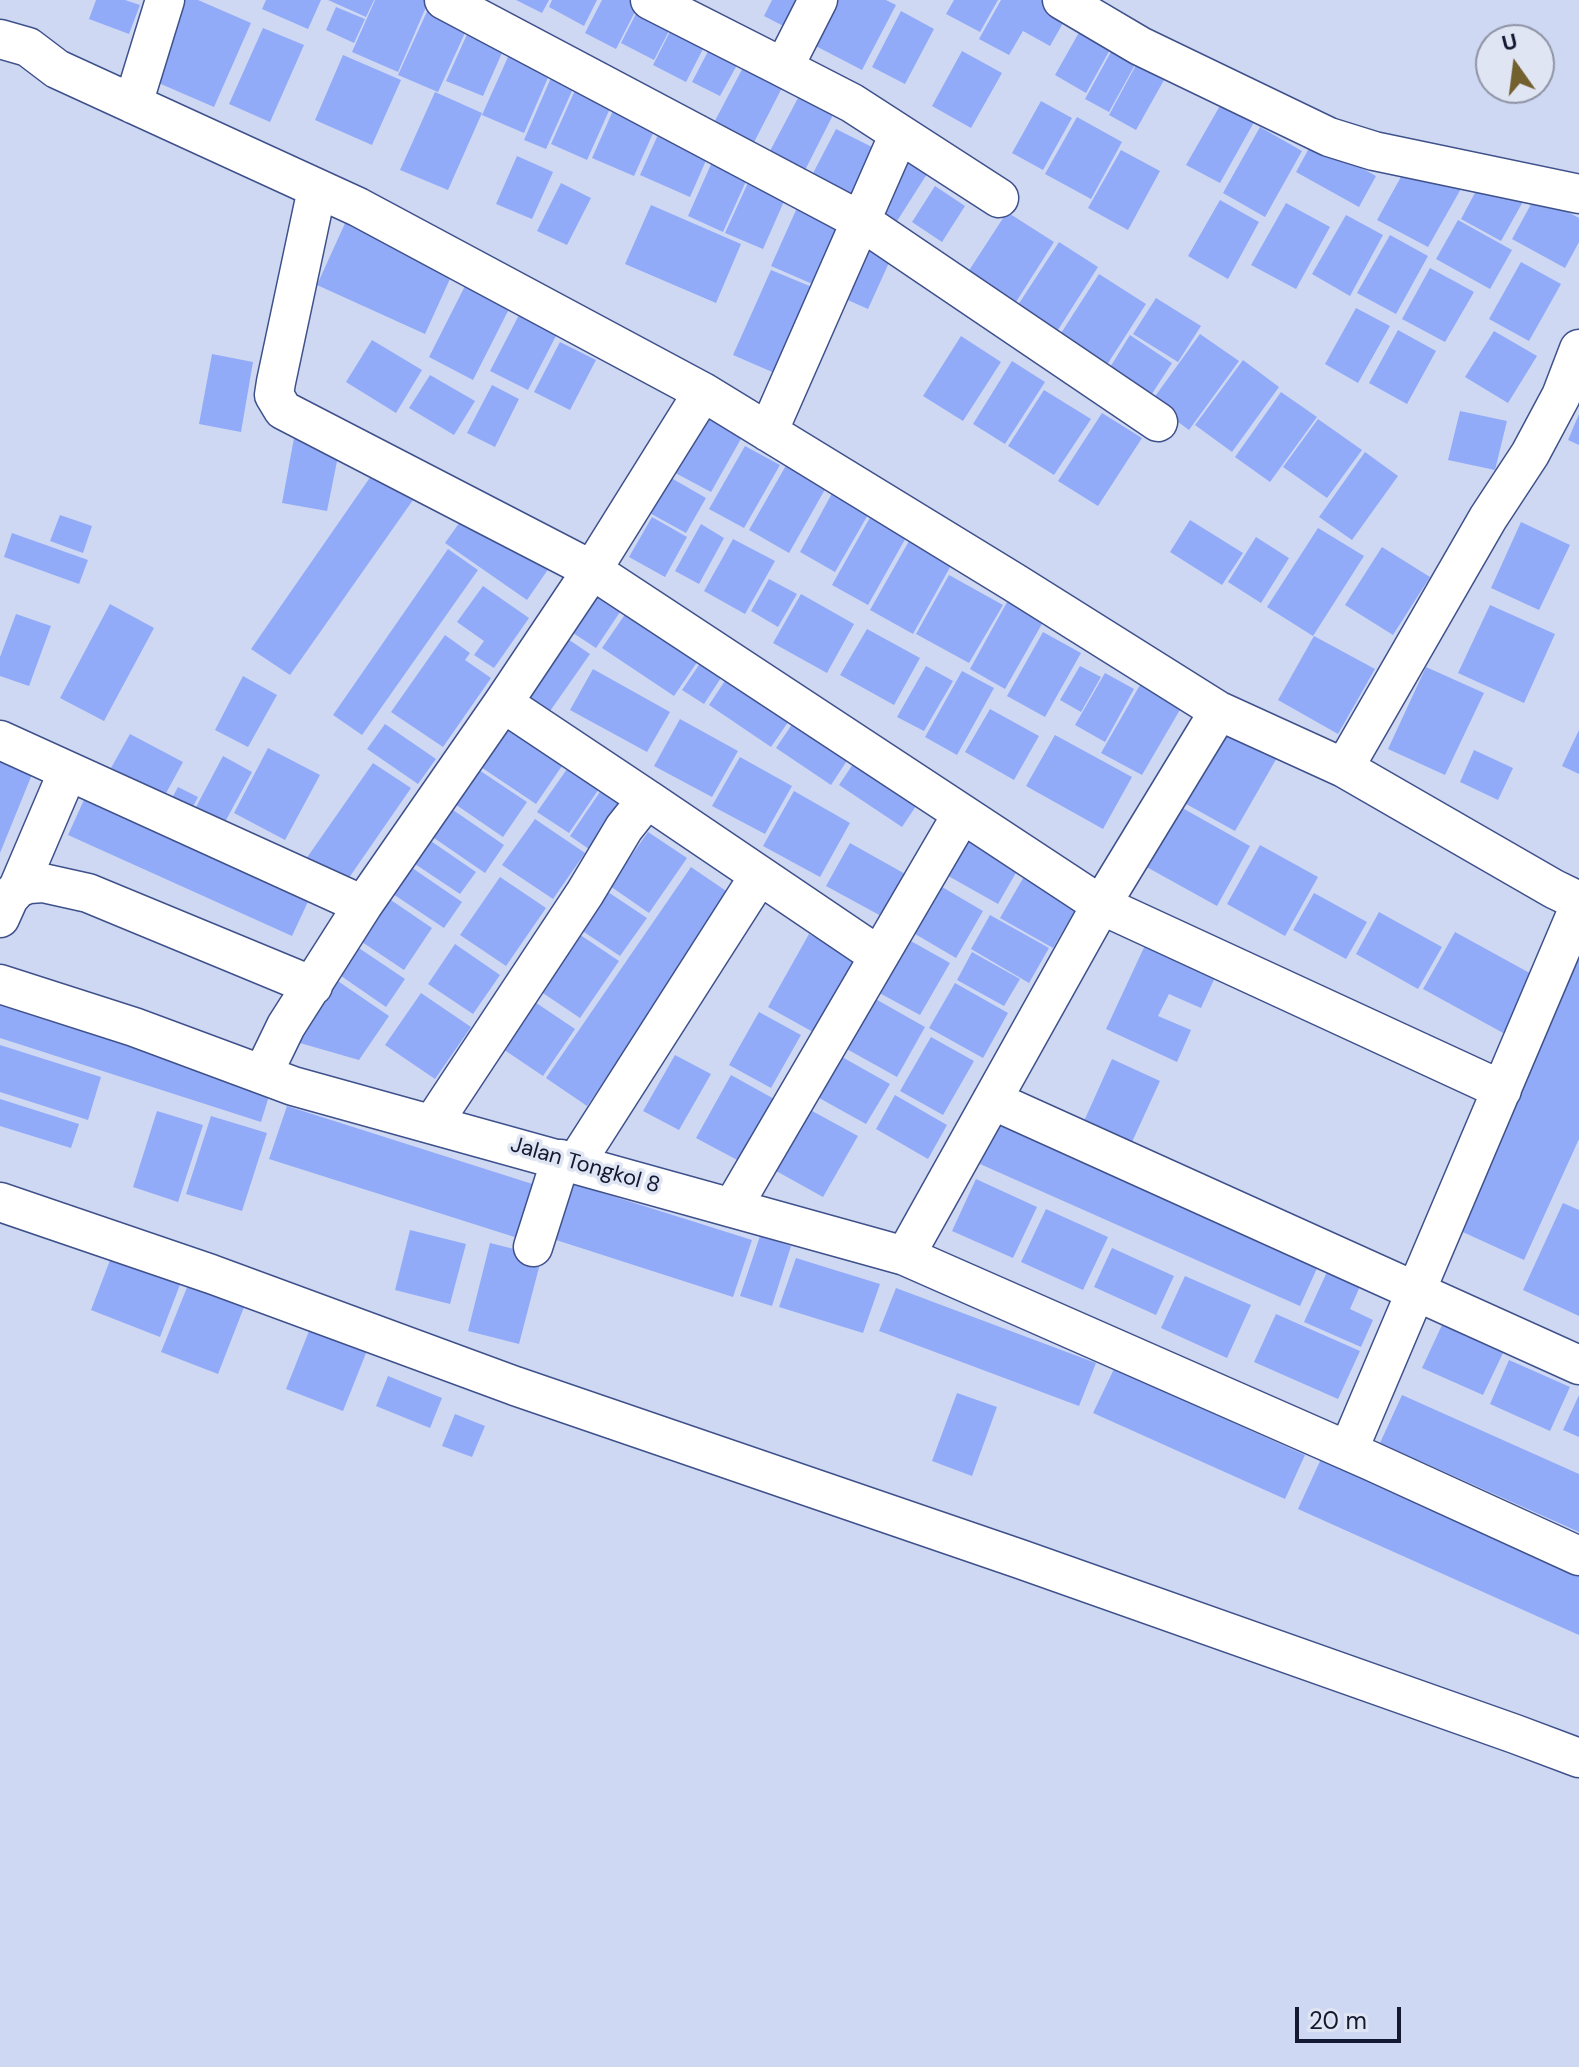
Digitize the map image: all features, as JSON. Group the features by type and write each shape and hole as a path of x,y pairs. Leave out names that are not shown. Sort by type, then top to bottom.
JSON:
{"street":[{"path":"133,104 165,0"},
{"path":"444,0 861,221 1158,422"},
{"path":"650,0 852,103 999,198"},
{"path":"782,67 818,0"},
{"path":"1062,0 1140,46 1329,137 1374,151 1579,194"},
{"path":"0,39 28,47 57,69 358,207 703,392 1219,711 1344,768 1579,904 1348,1451"},
{"path":"0,53 57,69"},
{"path":"768,432 899,134"},
{"path":"317,189 276,382 274,395 283,410 592,570 1101,905 1502,1090"},
{"path":"1344,768 1488,518 1530,454 1561,396 1579,349"},
{"path":"266,1075 281,1035 363,905 592,570 703,392"},
{"path":"503,703 879,956"},
{"path":"905,1256 1101,905 1219,711"},
{"path":"0,740 363,905"},
{"path":"9,903 68,771"},
{"path":"433,1123 585,893 624,828 647,799"},
{"path":"732,1208 962,814"},
{"path":"533,1247 568,1161 759,876"},
{"path":"9,903 29,884 43,883 88,893 313,986"},
{"name":"Jalan Tongkol 8","path":"0,984 134,1027 293,1086 905,1256 1579,1556"},
{"path":"992,1100 1579,1365"},
{"path":"0,1202 211,1274 515,1386 1020,1559 1579,1758"}],"building":[{"path":"96,0 125,0 140,5 129,34 89,19"},
{"path":"182,0 198,0 251,23 214,107 147,78"},
{"path":"266,0 321,0 308,29 262,9"},
{"path":"328,0 374,0 366,17"},
{"path":"375,0 429,0 398,72 352,52"},
{"path":"516,0 549,0 542,13"},
{"path":"552,0 597,0 584,26 549,7"},
{"path":"602,0 641,0 616,49 585,33"},
{"path":"643,0 685,0 654,60 621,43"},
{"path":"686,0 720,16 686,82 653,65"},
{"path":"772,0 807,0 791,30 764,16"},
{"path":"830,0 886,0 896,5 862,70 808,42"},
{"path":"954,0 998,0 980,32 946,14"},
{"path":"1001,0 1056,0 1071,9 1050,46 1023,31 1009,55 979,39"},
{"path":"336,7 365,19 354,43 326,30"},
{"path":"429,7 469,24 438,92 398,75"},
{"path":"901,11 934,29 905,84 872,67"},
{"path":"726,17 755,32 720,96 692,82"},
{"path":"1086,20 1117,37 1086,93 1055,75"},
{"path":"473,21 509,37 483,96 446,81"},
{"path":"263,28 304,45 270,122 229,104"},
{"path":"1118,39 1142,52 1109,112 1085,99"},
{"path":"512,48 553,66 524,133 482,115"},
{"path":"962,51 1002,73 971,128 932,106"},
{"path":"343,55 401,80 372,145 315,120"},
{"path":"747,60 786,80 748,154 708,134"},
{"path":"1136,65 1164,80 1136,130 1109,115"},
{"path":"553,73 576,82 546,149 524,140"},
{"path":"580,79 616,95 587,160 551,144"},
{"path":"435,92 482,113 448,190 400,170"},
{"path":"1225,97 1258,115 1220,183 1186,165"},
{"path":"798,98 833,115 797,186 761,168"},
{"path":"1041,101 1072,118 1043,170 1012,153"},
{"path":"616,104 658,122 634,176 592,158"},
{"path":"1077,117 1122,142 1091,199 1045,174"},
{"path":"1260,127 1302,151 1265,217 1223,193"},
{"path":"661,128 711,149 690,197 640,175"},
{"path":"836,129 876,149 849,201 809,181"},
{"path":"1313,141 1376,176 1359,207 1296,172"},
{"path":"1121,150 1160,171 1128,230 1088,208"},
{"path":"716,153 752,168 723,232 688,216"},
{"path":"896,154 927,174 892,229 861,210"},
{"path":"517,156 553,172 532,219 496,204"},
{"path":"1411,159 1462,187 1428,247 1377,220"},
{"path":"752,174 789,190 763,249 725,233"},
{"path":"1484,176 1525,198 1501,241 1461,219"},
{"path":"561,183 591,198 567,245 537,231"},
{"path":"935,186 965,206 942,242 912,222"},
{"path":"1536,195 1579,218 1579,242 1565,268 1512,239"},
{"path":"801,199 847,219 817,286 771,266"},
{"path":"1220,200 1259,222 1228,279 1188,256"},
{"path":"1286,203 1330,227 1296,289 1251,265"},
{"path":"651,205 741,244 716,303 625,264"},
{"path":"1007,212 1054,242 1016,302 968,272"},
{"path":"1346,215 1383,235 1350,296 1312,274"},
{"path":"1458,220 1512,250 1490,289 1436,259"},
{"path":"346,221 454,270 425,334 317,285"},
{"path":"851,225 897,245 868,309 823,289"},
{"path":"1390,235 1428,256 1396,314 1357,293"},
{"path":"1059,242 1098,267 1056,333 1016,308"},
{"path":"1521,262 1561,284 1529,341 1489,319"},
{"path":"1430,268 1474,292 1445,342 1402,319"},
{"path":"771,270 824,292 786,378 733,355"},
{"path":"1099,274 1146,304 1103,371 1056,341"},
{"path":"465,286 509,309 473,380 429,357"},
{"path":"1156,298 1201,326 1178,362 1133,334"},
{"path":"1356,308 1390,326 1358,383 1325,364"},
{"path":"520,313 558,332 528,390 490,371"},
{"path":"1398,330 1436,351 1407,404 1369,383"},
{"path":"1494,331 1537,356 1508,403 1465,377"},
{"path":"1200,334 1239,361 1189,430 1151,402"},
{"path":"1130,335 1172,363 1146,403 1104,377"},
{"path":"961,336 1001,362 963,421 923,396"},
{"path":"372,340 422,370 396,413 346,382"},
{"path":"560,342 596,360 570,410 534,392"},
{"path":"212,354 253,362 241,432 199,424"},
{"path":"1243,360 1279,387 1232,452 1195,425"},
{"path":"1012,361 1045,382 1005,444 973,424"},
{"path":"430,375 475,401 454,435 409,408"},
{"path":"492,385 519,399 495,447 467,433"},
{"path":"1044,390 1091,419 1054,475 1008,446"},
{"path":"1281,392 1317,417 1270,482 1235,457"},
{"path":"1460,411 1507,421 1495,470 1448,460"},
{"path":"697,412 742,437 711,492 666,468"},
{"path":"1102,413 1142,438 1098,506 1058,481"},
{"path":"1579,414 1579,445 1568,440"},
{"path":"1318,419 1362,450 1327,498 1283,467"},
{"path":"294,438 340,446 327,511 282,503"},
{"path":"745,446 780,465 744,528 709,509"},
{"path":"1365,452 1398,476 1352,540 1319,517"},
{"path":"792,455 832,477 789,553 749,530"},
{"path":"380,463 420,490 290,675 251,649"},
{"path":"666,475 706,498 686,533 646,511"},
{"path":"836,486 873,506 835,572 800,552"},
{"path":"467,512 549,568 527,600 445,543"},
{"path":"872,514 908,534 868,605 832,585"},
{"path":"60,515 92,526 83,553 50,541"},
{"path":"652,517 687,537 665,577 629,557"},
{"path":"1190,520 1243,553 1222,585 1170,552"},
{"path":"1521,522 1570,545 1539,610 1491,588"},
{"path":"701,524 724,538 699,584 675,571"},
{"path":"917,527 959,551 913,634 870,610"},
{"path":"1318,528 1364,556 1313,636 1267,607"},
{"path":"12,533 88,560 79,584 4,557"},
{"path":"1256,537 1289,558 1261,603 1228,582"},
{"path":"733,539 775,561 745,614 704,591"},
{"path":"1382,547 1430,577 1393,635 1345,605"},
{"path":"448,549 478,570 362,735 333,715"},
{"path":"949,575 1003,605 969,663 916,634"},
{"path":"769,579 797,594 778,627 751,611"},
{"path":"483,586 529,618 494,668 474,655 484,641 457,622"},
{"path":"593,590 622,609 596,648 567,629"},
{"path":"801,594 854,624 827,673 773,643"},
{"path":"1011,595 1047,615 1005,689 970,669"},
{"path":"110,604 154,628 104,721 60,698"},
{"path":"1490,605 1555,634 1524,703 1458,673"},
{"path":"630,607 702,655 674,696 602,648"},
{"path":"16,614 51,626 29,686 0,676 0,657"},
{"path":"867,629 920,658 894,705 840,675"},
{"path":"1043,632 1081,653 1045,717 1007,696"},
{"path":"559,633 590,654 548,714 518,693"},
{"path":"445,635 470,653 465,660 491,678 443,747 391,712"},
{"path":"1314,636 1375,669 1338,734 1278,700"},
{"path":"707,653 728,667 704,704 682,690"},
{"path":"926,666 953,681 924,731 897,717"},
{"path":"1080,666 1101,677 1081,712 1060,700"},
{"path":"734,667 797,709 771,747 709,705"},
{"path":"1426,667 1484,693 1445,775 1388,749"},
{"path":"593,669 670,712 647,752 570,710"},
{"path":"962,671 994,688 957,755 925,737"},
{"path":"1105,673 1134,689 1105,742 1075,725"},
{"path":"243,676 277,695 248,747 215,730"},
{"path":"1140,685 1181,708 1142,775 1101,753"},
{"path":"990,709 1039,736 1014,780 965,752"},
{"path":"799,714 854,750 831,785 776,748"},
{"path":"499,715 566,760 536,804 469,759"},
{"path":"680,719 738,751 712,797 654,766"},
{"path":"385,724 436,759 418,784 367,749"},
{"path":"1222,725 1278,756 1235,831 1179,800"},
{"path":"1579,730 1579,774 1562,766"},
{"path":"130,734 183,762 159,806 130,791 135,780 111,768"},
{"path":"1055,735 1132,777 1103,829 1026,786"},
{"path":"268,748 320,775 285,840 234,813"},
{"path":"1474,750 1513,768 1498,800 1460,782"},
{"path":"861,752 924,794 902,827 839,785"},
{"path":"223,756 252,772 225,822 196,807"},
{"path":"740,757 792,786 765,834 712,806"},
{"path":"0,758 33,772 0,853"},
{"path":"574,759 605,780 569,833 537,812"},
{"path":"373,763 411,788 344,885 306,859"},
{"path":"473,766 527,802 503,837 449,800"},
{"path":"610,777 640,797 599,856 570,836"},
{"path":"178,787 198,797 185,822 165,811"},
{"path":"88,791 312,893 292,936 68,835"},
{"path":"794,791 850,823 820,877 763,846"},
{"path":"440,801 504,845 485,873 421,829"},
{"path":"1177,805 1250,846 1217,906 1143,865"},
{"path":"535,819 585,853 553,899 502,865"},
{"path":"970,826 1025,857 998,904 943,873"},
{"path":"648,832 687,858 649,913 610,886"},
{"path":"425,837 476,872 460,894 409,860"},
{"path":"850,843 907,875 883,917 826,886"},
{"path":"1260,845 1318,877 1285,936 1227,904"},
{"path":"402,861 462,902 444,928 384,888"},
{"path":"691,867 732,895 587,1106 546,1078"},
{"path":"1029,868 1082,898 1053,948 1000,918"},
{"path":"500,877 546,908 506,966 460,935"},
{"path":"937,884 983,911 956,958 910,931"},
{"path":"605,890 647,918 620,956 578,928"},
{"path":"1314,893 1367,922 1346,959 1293,930"},
{"path":"388,898 432,928 404,970 359,940"},
{"path":"1379,912 1442,947 1418,989 1356,954"},
{"path":"990,915 1049,948 1029,983 971,949"},
{"path":"570,928 619,961 580,1018 531,985"},
{"path":"1455,932 1537,977 1505,1034 1423,989"},
{"path":"809,934 854,959 813,1032 768,1007"},
{"path":"902,936 950,963 920,1015 872,989"},
{"path":"1147,941 1217,973 1201,1008 1169,994 1158,1016 1191,1030 1177,1062 1106,1029"},
{"path":"350,942 405,979 386,1007 331,969"},
{"path":"455,944 500,975 473,1014 428,984"},
{"path":"972,952 1020,979 1004,1006 957,980"},
{"path":"1579,954 1579,1139 1524,1260 1454,1228"},
{"path":"332,977 389,1016 359,1060 286,1039"},
{"path":"955,983 1008,1013 983,1058 929,1028"},
{"path":"421,993 471,1027 435,1079 385,1045"},
{"path":"865,993 925,1027 897,1077 836,1043"},
{"path":"526,996 575,1029 543,1076 494,1043"},
{"path":"0,997 273,1083 261,1122 0,1038"},
{"path":"759,1012 801,1035 771,1088 729,1065"},
{"path":"931,1037 974,1061 943,1115 900,1091"},
{"path":"0,1045 101,1077 88,1120 0,1092"},
{"path":"835,1053 890,1084 866,1124 812,1094"},
{"path":"675,1055 711,1074 679,1130 643,1111"},
{"path":"1112,1059 1160,1081 1132,1142 1084,1121"},
{"path":"731,1075 776,1100 741,1162 696,1138"},
{"path":"895,1095 947,1125 928,1159 876,1129"},
{"path":"0,1099 79,1124 71,1148 0,1126"},
{"path":"287,1106 542,1187 524,1240 269,1159"},
{"path":"803,1106 858,1136 823,1197 769,1167"},
{"path":"157,1111 203,1125 178,1202 133,1187"},
{"path":"1004,1112 1323,1255 1300,1306 980,1164"},
{"path":"211,1116 267,1133 242,1211 186,1194"},
{"path":"976,1179 1037,1207 1013,1258 952,1231"},
{"path":"571,1183 752,1240 733,1297 553,1239"},
{"path":"1563,1203 1579,1210 1579,1316 1523,1290"},
{"path":"1046,1209 1108,1237 1083,1290 1021,1262"},
{"path":"410,1230 466,1244 450,1304 395,1290"},
{"path":"760,1236 791,1246 772,1306 740,1296"},
{"path":"490,1243 542,1256 519,1344 468,1331"},
{"path":"1112,1248 1174,1276 1156,1315 1094,1287"},
{"path":"112,1255 181,1282 160,1337 91,1310"},
{"path":"796,1258 880,1284 863,1333 779,1307"},
{"path":"1332,1261 1365,1275 1350,1309 1373,1320 1361,1347 1304,1322"},
{"path":"1185,1276 1251,1305 1227,1358 1161,1328"},
{"path":"190,1280 246,1302 218,1374 161,1352"},
{"path":"896,1288 1096,1363 1079,1406 879,1331"},
{"path":"1276,1314 1360,1351 1338,1399 1254,1362"},
{"path":"1442,1325 1503,1353 1483,1395 1422,1368"},
{"path":"311,1326 368,1348 343,1411 286,1389"},
{"path":"1509,1360 1570,1387 1550,1431 1490,1404"},
{"path":"1114,1369 1305,1455 1285,1499 1093,1413"},
{"path":"388,1376 442,1398 430,1428 376,1406"},
{"path":"957,1393 997,1407 972,1476 932,1461"},
{"path":"1402,1395 1579,1474 1579,1532 1380,1443"},
{"path":"1579,1395 1579,1437 1563,1430"},
{"path":"455,1414 485,1426 472,1457 442,1446"},
{"path":"1321,1459 1579,1575 1579,1635 1298,1509"}]}
